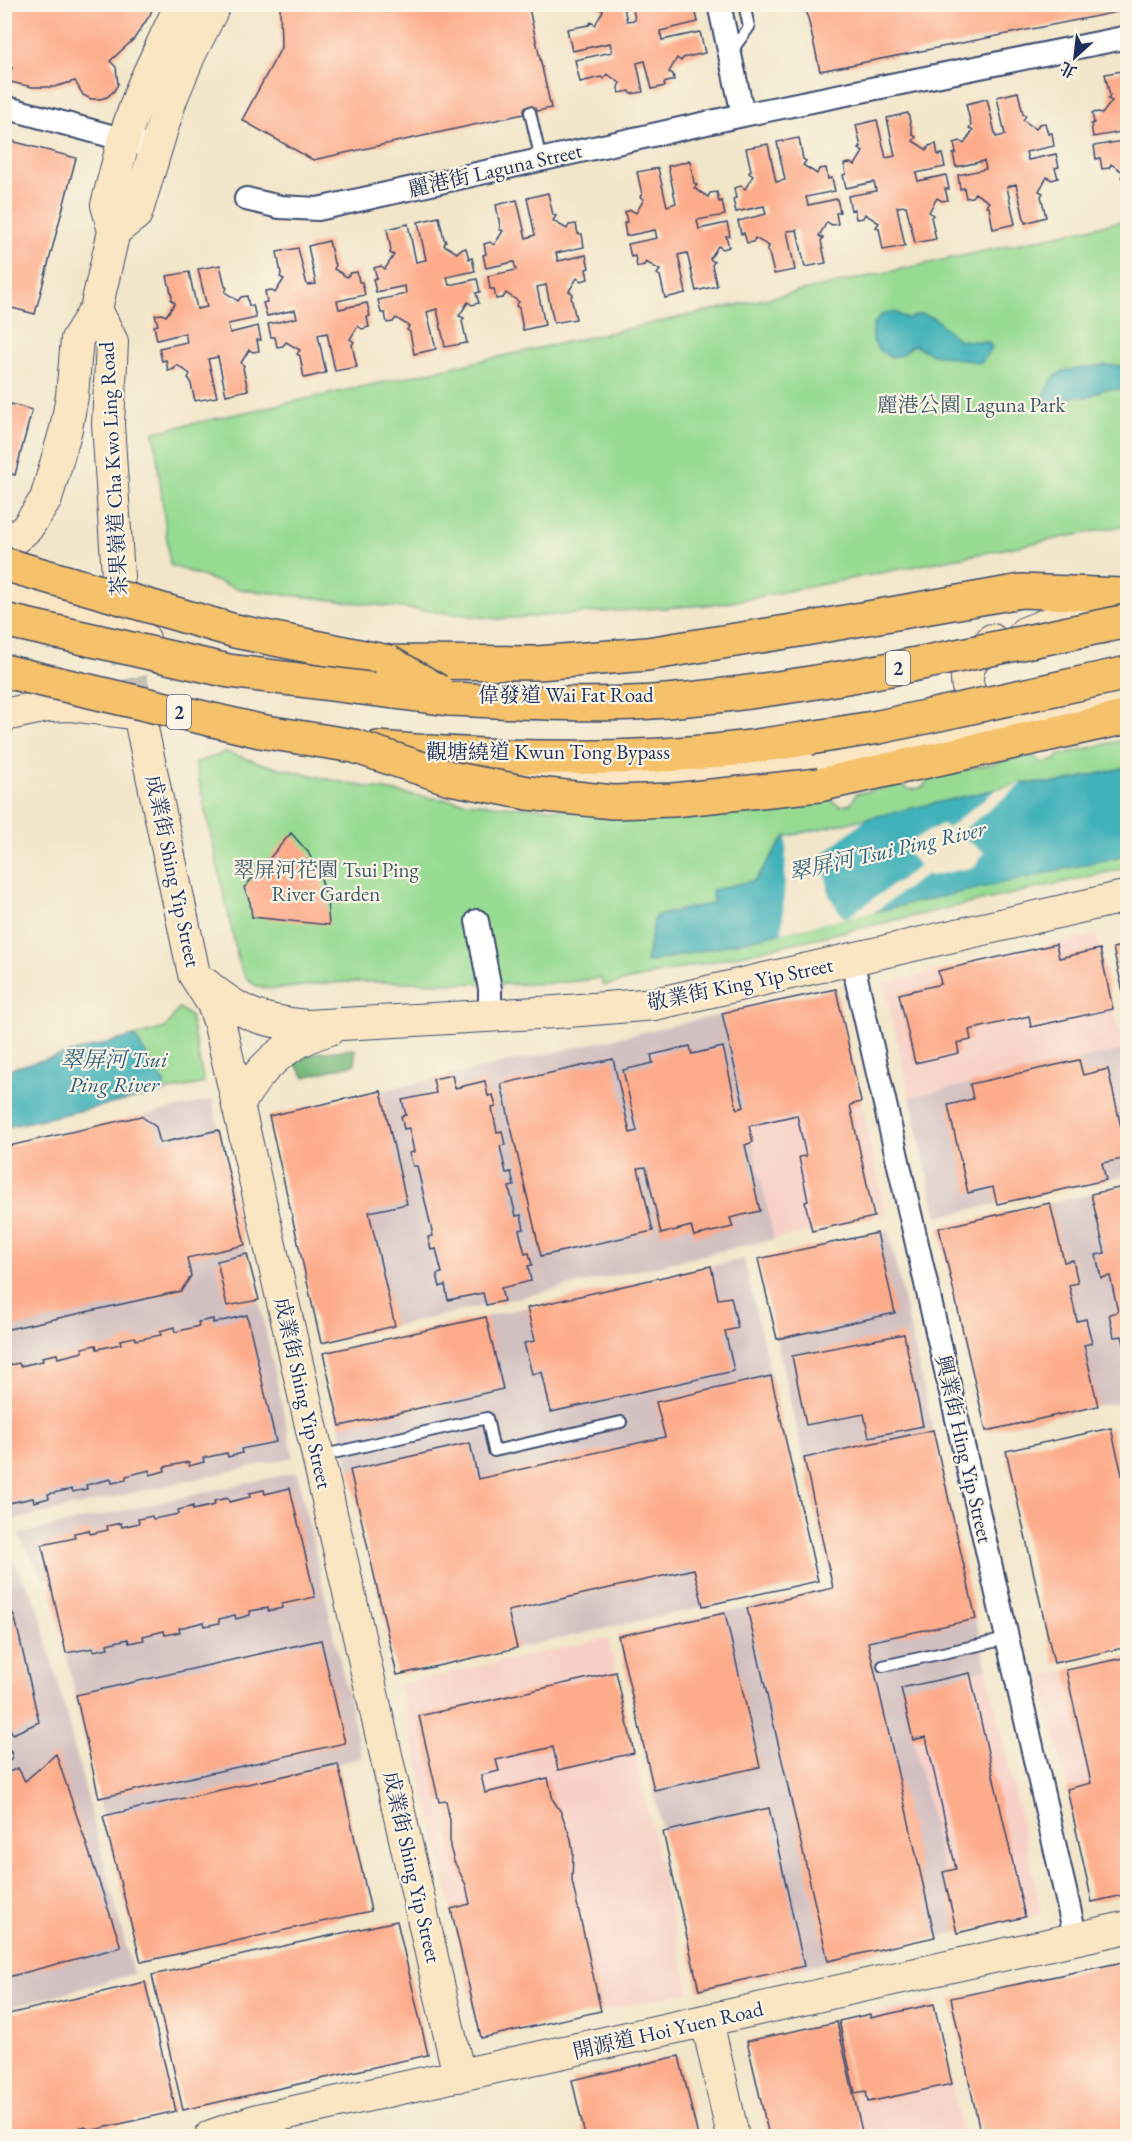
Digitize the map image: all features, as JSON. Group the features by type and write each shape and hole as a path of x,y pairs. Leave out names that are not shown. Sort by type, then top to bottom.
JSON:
{"highway":[{"path":"4,564 235,631 388,662 538,663 647,654 1021,591 1126,603"},
{"name":"2","path":"4,620 229,671 449,699 542,704 628,704 730,696 868,674 1126,603"},
{"path":"388,662 449,699"},
{"name":"觀塘繞道 Kwun Tong Bypass","path":"4,671 260,731 354,746 446,752 615,756 732,749 879,727 1128,673"},
{"path":"354,746 450,778 517,791 613,802 673,800 819,785 1128,717"}],"main road":[{"name":"茶果嶺道 Cha Kwo Ling Road","path":"4,547 27,528 46,499 66,429 72,396 77,339 96,309 114,231 107,205 124,139 142,88 181,4"},
{"path":"114,231 136,214 171,99 215,4"},
{"name":"茶果嶺道 Cha Kwo Ling Road","path":"96,309 112,342 108,424 122,631"},
{"name":"偉發道 Wai Fat Road","path":"4,596 147,640 269,671 400,693 621,698 726,691 793,680 1023,634 1126,603"},
{"path":"992,640 972,661 966,679 969,696 990,713 1014,720"},
{"path":"4,715 47,706 70,705 139,714 192,727 427,767 521,777 614,778 731,772 878,753 1128,693"},
{"name":"成業街 Shing Yip Street","path":"139,714 194,974 208,996 219,1021 459,2076"},
{"name":"敬業街 King Yip Street","path":"194,974 224,1001 247,1014 276,1023 306,1026 655,1004 1128,896"},
{"name":"敬業街 King Yip Street","path":"238,1106 248,1086 265,1066 288,1047 315,1033 345,1024"},
{"name":"開源道 Hoi Yuen Road","path":"211,2136 257,2120 1128,1928"},
{"path":"707,2021 733,2136"}],"street":[{"path":"718,4 743,115"},
{"name":"麗港街 Laguna Street","path":"246,199 280,207 318,209 743,115 1128,37"},
{"path":"4,107 155,148"},
{"path":"477,921 490,989 490,1016"},
{"name":"興業街 Hing Yip Street","path":"852,960 1076,1939"}],"lane":[{"path":"730,54 749,27 744,4"},
{"path":"530,112 541,160"},
{"path":"318,1456 486,1418 494,1451 621,1422"},
{"path":"883,1666 1007,1639"}],"shaded area":[{"path":"1097,935 1123,1050 910,1097 884,983"},
{"path":"836,989 861,1102 749,1126 774,1239 321,1343 295,1229 407,1204 381,1091"},
{"path":"1123,1050 1128,1071 1127,1175 937,1217 910,1097"},
{"path":"212,1100 247,1254 217,1262 227,1306 259,1300 293,1457 5,1522 4,1147"},
{"path":"861,1102 886,1215 774,1239 749,1126"},
{"path":"1127,1186 1127,1400 986,1431 939,1228"},
{"path":"888,1230 987,1669 902,1688 957,1933 699,1990 618,1636 833,1588 758,1259"},
{"path":"744,1259 818,1581 397,1675 323,1353"},
{"path":"297,1472 362,1758 103,1816 49,1578 44,1579 18,1534"},
{"path":"4,1543 38,1606 133,1974 5,2009"},
{"path":"608,1638 689,1992 481,2038 400,1684"},
{"path":"1127,1657 1127,1776 1067,1789 1041,1676"},
{"path":"987,1669 1042,1914 957,1933 901,1688"},
{"path":"933,2001 963,2136 864,2136 839,2021"}],"green space":[{"name":"麗港公園 Laguna Park","path":"1127,220 1127,525 721,604 498,619 238,589 170,565 154,432"},
{"name":"翠屏河花園 Tsui Ping River Garden","path":"1127,739 1127,868 603,986 601,978 533,984 361,982 273,989 255,985 245,976 238,959 195,763 226,752 267,765 345,783 424,797 503,806 583,810 829,799 840,806 851,804 856,794 901,784 910,790 923,787 929,778 1030,755 1043,763 1056,760 1059,755"},
{"name":"翠屏河 Tsui Ping River","path":"179,1008 190,1016 204,1083 5,1127 5,1070 165,1028"},
{"path":"355,1049 355,1064 305,1077 294,1062 315,1053"}],"water":[{"path":"895,312 907,319 921,314 934,318 959,340 988,342 992,348 981,363 932,354 913,345 902,355 890,357 879,350 873,341 873,325 883,313"},
{"path":"1105,365 1127,366 1127,390 1104,389 1088,397 1076,396 1053,404 1043,397 1052,379 1063,371"},
{"path":"1127,767 1127,855 646,963 655,916 713,903 712,890 755,880 785,837 1023,783 1058,783"},
{"name":"翠屏河 Tsui Ping River","path":"134,1036 165,1084 161,1093 5,1127 5,1070"}],"pier":[{"path":"1023,783 958,834 984,852 975,867 930,876 927,874 874,912 782,933 787,837 866,819 823,854 829,895 841,915 846,918 920,866 901,846 942,824 948,828 997,789"}],"building":[{"path":"4,4 154,4 150,15 134,39 110,61 116,67 118,84 114,91 107,97 91,99 83,95 75,81 54,87 32,87 6,81 12,68 4,68"},
{"path":"280,4 528,4 551,108 313,160 242,120 281,48"},
{"path":"598,4 623,4 627,21 635,20 632,4 660,4 666,8 668,4 694,4 698,22 660,31 662,40 700,32 705,53 683,58 681,61 677,58 669,72 673,74 674,80 664,83 665,86 652,89 645,61 637,63 643,92 619,93 620,83 607,74 604,79 601,77 580,82 575,60 612,52 610,43 572,51 567,29 589,25 591,22 595,25 603,11"},
{"path":"805,5 1128,5 1128,10 820,71"},
{"path":"1127,70 1128,189 1126,190 1124,179 1121,177 1124,173 1111,164 1109,168 1102,169 1100,158 1096,159 1094,146 1123,141 1121,132 1093,137 1091,124 1094,123 1092,113 1102,114 1112,101 1108,99 1110,96 1105,74"},
{"path":"1018,92 1023,114 1026,116 1023,120 1036,129 1039,124 1045,123 1048,134 1052,133 1054,146 1026,152 1028,160 1056,154 1059,167 1055,168 1058,178 1052,180 1047,177 1039,191 1043,193 1041,196 1046,217 1025,223 1016,184 1007,187 1015,224 993,229 989,207 986,206 989,202 975,193 972,197 966,198 964,188 960,189 958,175 986,169 984,161 956,167 953,154 956,153 954,143 960,141 964,144 973,130 969,128 971,125 966,104 987,99 996,137 1005,135 997,97"},
{"path":"908,113 913,135 916,137 913,141 927,150 929,146 936,144 938,155 942,154 945,167 916,173 918,181 946,175 949,189 945,189 948,200 942,201 937,198 929,212 933,215 931,217 936,239 915,243 906,206 897,207 905,246 883,250 879,228 876,227 879,223 865,214 863,218 856,219 848,196 876,191 874,182 846,188 843,175 846,174 844,164 855,165 863,152 859,149 861,147 856,125 877,120 886,158 895,156 887,118"},
{"path":"799,138 803,159 806,161 803,165 817,174 819,169 826,168 828,179 832,178 835,191 806,197 808,205 837,199 840,212 836,213 838,224 832,225 827,222 819,236 823,238 821,241 826,263 805,267 797,230 787,231 795,270 774,274 767,251 769,246 755,238 753,242 747,243 744,233 741,234 738,221 766,214 764,206 736,212 733,199 736,198 734,188 741,186 745,189 753,176 749,173 751,170 746,148 768,144 776,182 785,180 777,142"},
{"path":"4,139 76,158 35,314 4,306"},
{"path":"690,161 694,183 697,185 694,188 708,197 710,193 717,192 725,215 697,220 699,229 727,223 730,236 726,236 729,247 723,249 718,246 710,259 714,262 712,265 717,286 696,291 687,253 678,255 686,293 665,298 660,276 657,274 660,270 646,262 637,267 635,256 631,257 628,244 657,238 655,230 626,236 625,212 631,210 636,213 644,199 640,197 642,194 637,172 658,168 667,206 676,203 668,166"},
{"path":"548,193 553,215 556,216 553,221 567,229 569,225 576,224 578,234 582,234 584,247 556,253 558,261 586,255 589,268 586,269 588,279 581,281 577,278 569,291 573,294 571,297 576,319 554,323 546,285 537,287 545,325 523,330 519,308 516,306 519,302 506,293 503,298 496,299 494,289 490,289 488,276 516,270 514,262 486,268 483,255 486,254 484,244 490,242 494,245 503,231 499,229 496,205 517,200 526,238 535,235 527,198"},
{"path":"439,217 446,241 444,245 457,253 466,248 469,259 472,258 475,271 447,277 449,285 477,279 480,292 476,293 479,303 472,305 468,302 459,316 464,318 462,321 467,343 445,347 437,309 427,312 436,349 414,354 410,332 407,330 409,326 396,318 393,322 387,323 385,313 381,313 378,300 406,294 405,286 376,292 373,279 377,278 374,268 381,266 385,269 394,255 390,253 387,229 408,224 416,262 426,260 418,222"},
{"path":"329,241 336,265 334,269 347,277 350,273 357,272 365,295 337,301 339,309 367,303 370,316 367,317 369,327 362,329 358,326 350,339 354,342 352,345 357,367 335,371 327,333 318,335 326,373 304,378 300,356 297,354 300,350 286,342 283,346 277,347 275,337 271,337 268,324 297,318 295,310 267,316 263,303 267,302 265,291 271,290 275,293 284,279 280,277 277,252 298,248 307,285 316,284 308,246"},
{"path":"220,265 227,288 225,292 238,301 241,297 247,296 249,306 253,305 256,318 228,324 230,333 258,326 261,340 257,340 259,351 249,350 241,363 244,366 248,390 226,395 218,357 208,359 217,397 195,401 188,378 190,374 177,365 168,371 166,360 162,361 159,348 187,342 185,333 157,340 154,326 158,325 155,315 166,316 175,303 171,300 167,276 189,272 197,309 207,307 198,269"},
{"path":"4,402 32,410 15,475 4,472"},
{"path":"291,833 308,852 320,875 327,900 329,925 252,917 250,902 244,888"},
{"path":"1056,944 1059,958 1100,949 1113,1009 1031,1027 1029,1016 969,1030 971,1040 957,1043 959,1053 915,1063 899,994 941,984 938,971"},
{"path":"1128,944 1128,1009 1127,1009 1113,948"},
{"path":"836,989 861,1102 850,1105 874,1217 812,1231 805,1202 808,1201 799,1157 806,1156 797,1115 749,1126 753,1142 745,1145 760,1211 730,1218 733,1227 694,1236 691,1226 661,1234 646,1167 638,1168 653,1231 541,1256 501,1084 613,1059 630,1133 637,1131 623,1070 653,1063 651,1055 690,1046 692,1054 723,1047 737,1109 744,1107 722,1013"},
{"path":"1079,1060 1083,1075 1108,1069 1128,1158 1102,1163 1106,1180 997,1204 993,1187 968,1193 948,1105 973,1099 970,1084"},
{"path":"452,1075 455,1088 485,1081 488,1096 493,1095 496,1107 492,1108 497,1132 502,1131 505,1145 500,1146 506,1173 511,1172 514,1186 509,1187 516,1216 521,1215 524,1229 519,1230 525,1254 529,1253 532,1265 528,1266 531,1281 501,1288 504,1301 486,1305 483,1293 448,1300 445,1285 440,1287 437,1274 442,1273 436,1249 431,1250 428,1237 433,1236 417,1166 413,1166 409,1153 414,1152 409,1128 404,1129 401,1116 406,1115 402,1100 436,1093 433,1079"},
{"path":"381,1091 407,1204 369,1212 395,1326 321,1343 269,1116"},
{"path":"141,1116 156,1127 160,1143 219,1130 245,1245 187,1258 191,1276 181,1291 4,1330 4,1147"},
{"path":"1128,1186 1127,1355 1122,1336 1114,1337 1109,1314 1118,1312 1110,1276 1101,1278 1096,1255 1105,1253 1091,1194"},
{"path":"1050,1203 1064,1262 1073,1260 1078,1283 1069,1285 1077,1321 1086,1319 1092,1343 1084,1345 1098,1406 986,1431 939,1228"},
{"path":"877,1233 895,1313 777,1339 758,1259"},
{"path":"247,1254 259,1300 227,1306 217,1261"},
{"path":"711,1266 718,1299 731,1297 738,1328 725,1331 734,1371 551,1412 542,1372 532,1374 524,1343 535,1341 527,1308"},
{"path":"247,1315 276,1442 241,1449 242,1453 228,1457 227,1453 203,1458 204,1462 189,1466 189,1462 164,1467 165,1471 150,1475 150,1470 126,1476 126,1480 112,1483 111,1479 86,1485 87,1489 73,1492 72,1489 48,1494 49,1498 34,1502 33,1498 4,1504 4,1366 19,1363 20,1366 43,1361 42,1357 57,1354 58,1358 83,1352 82,1348 96,1345 97,1349 121,1344 120,1340 135,1337 136,1340 161,1335 160,1331 174,1327 175,1332 199,1326 198,1322 213,1319 213,1323"},
{"path":"486,1317 503,1389 340,1426 323,1353"},
{"path":"904,1334 923,1426 869,1437 864,1414 806,1425 792,1356"},
{"path":"771,1376 818,1581 703,1606 694,1569 508,1611 517,1648 397,1675 350,1470 470,1443 478,1479 665,1437 656,1402"},
{"path":"1111,1428 1128,1500 1128,1647 1054,1663 1006,1451"},
{"path":"933,1430 976,1619 868,1642 935,1937 828,1961 747,1608 833,1588 804,1458"},
{"path":"290,1488 315,1597 282,1604 283,1608 250,1611 250,1615 236,1619 235,1615 219,1619 219,1623 205,1626 204,1622 179,1628 180,1632 165,1635 164,1631 143,1636 144,1640 129,1643 128,1639 107,1644 108,1648 66,1653 42,1545 75,1538 74,1533 89,1530 90,1534 108,1530 107,1526 121,1523 122,1527 139,1523 138,1519 152,1516 153,1519 179,1514 178,1510 193,1506 193,1510 215,1505 214,1501 228,1498 229,1502 250,1497 249,1493 264,1490 265,1494"},
{"path":"4,1597 15,1618 39,1722 13,1734 10,1729 4,1732"},
{"path":"725,1613 760,1767 654,1790 618,1636"},
{"path":"321,1640 345,1743 99,1798 76,1695"},
{"path":"1128,1657 1128,1894 1092,1902 1067,1789 1091,1783 1066,1670"},
{"path":"616,1672 634,1753 558,1770 553,1747 496,1760 499,1771 481,1775 485,1793 548,1778 553,1800 561,1812 571,1839 572,1881 601,2011 481,2038 451,1909 470,1904 466,1885 450,1847 450,1820 446,1801 439,1802 419,1716"},
{"path":"970,1673 1025,1917 957,1933 943,1872 956,1869 926,1737 913,1740 901,1688"},
{"path":"56,1754 121,1947 4,1978 4,1774 18,1768 25,1781"},
{"path":"338,1764 371,1911 141,1962 103,1816"},
{"path":"769,1808 804,1966 699,1990 663,1832"},
{"path":"397,1921 428,2055 183,2110 152,1975"},
{"path":"1128,1961 1128,2136 981,2136 951,1998"},
{"path":"145,1982 176,2111 68,2136 4,2136 4,2015"},
{"path":"934,2004 952,2084 868,2102 866,2091 855,2093 839,2021 870,2014 870,2018"},
{"path":"837,2022 863,2136 769,2136 747,2041"},
{"path":"679,2056 698,2136 585,2136 572,2080"}],"tunnel":[{"path":"121,631 139,714"}]}
